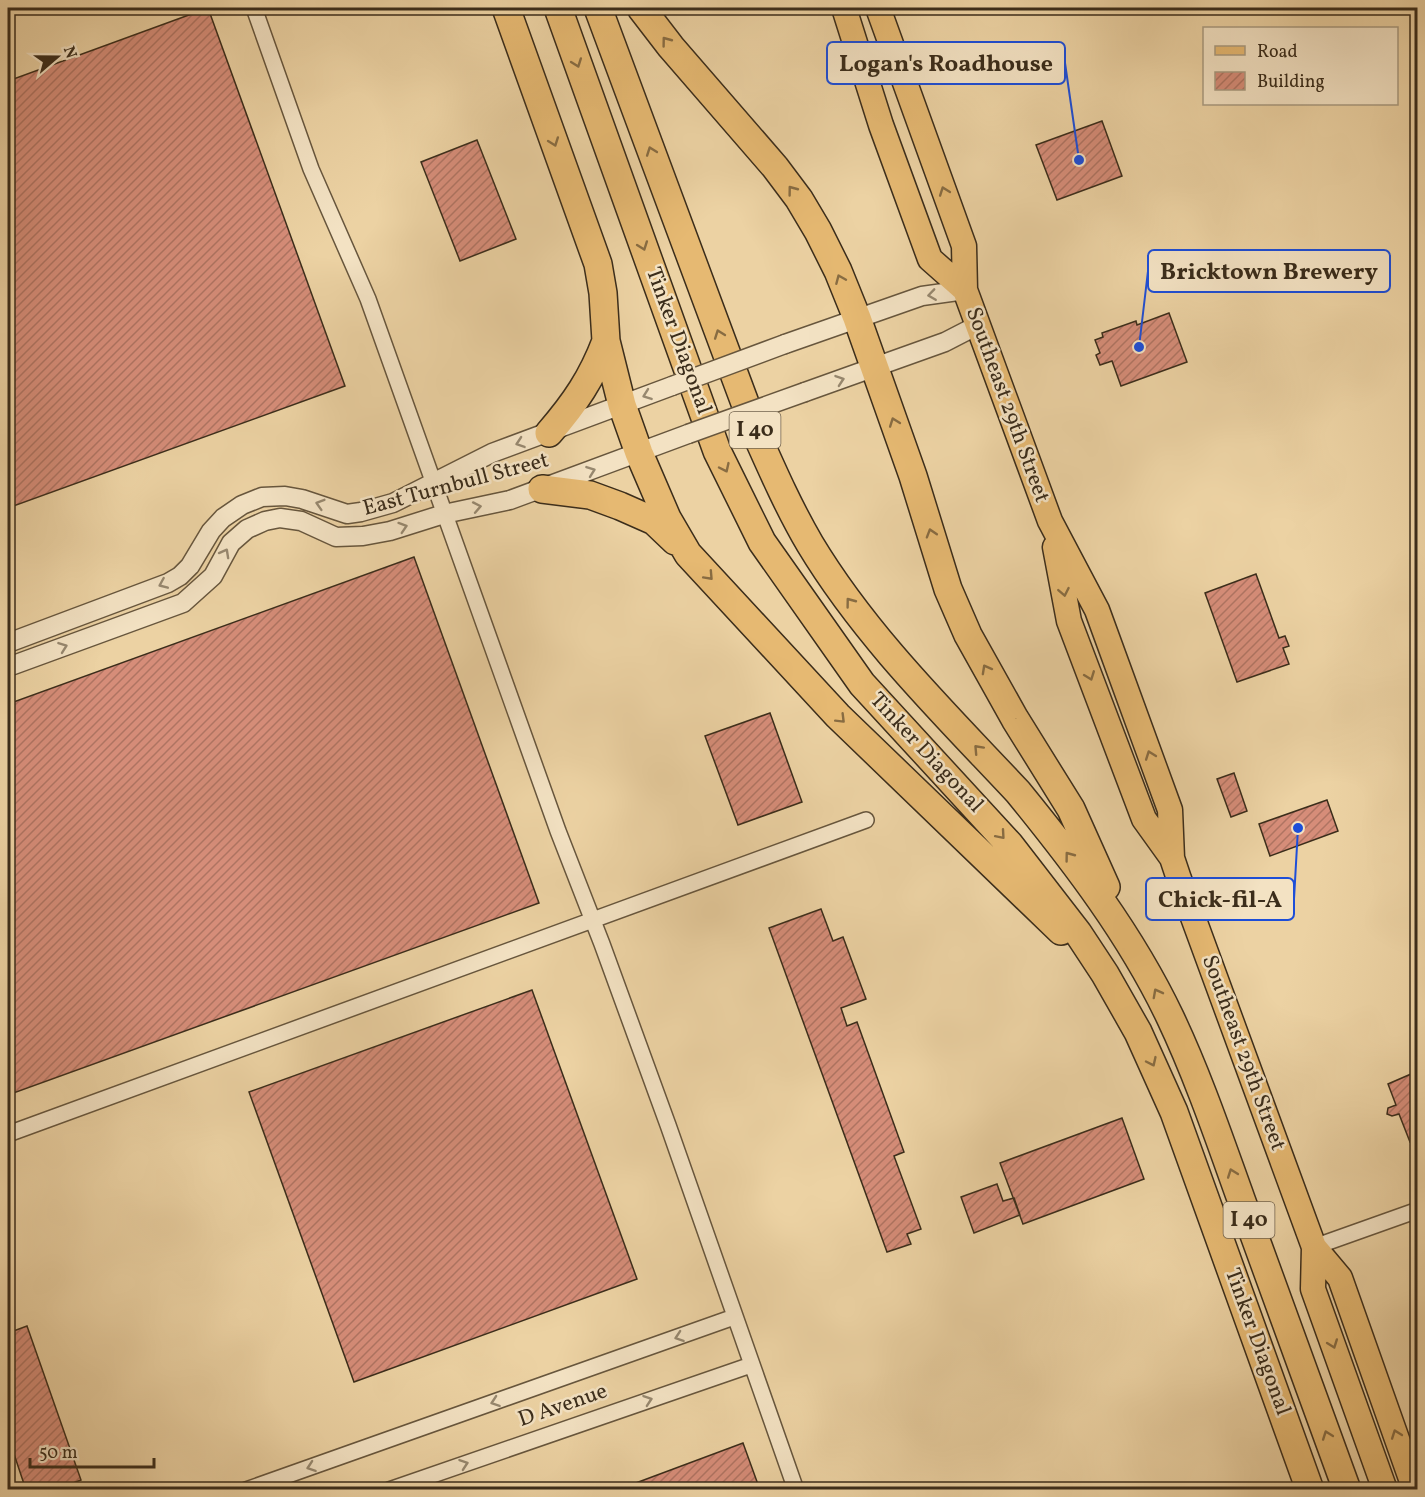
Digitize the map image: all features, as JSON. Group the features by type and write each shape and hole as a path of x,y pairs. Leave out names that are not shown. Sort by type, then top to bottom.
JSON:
{"highway":[{"path":"506,8 598,264 603,293 606,341 622,405 639,453 667,518 688,554"},
{"name":"Tinker Diagonal","path":"558,8 717,451 762,542 862,684 1010,844 1078,933 1105,974 1138,1032 1174,1112 1310,1490"},
{"name":"Tinker Diagonal","path":"598,8 758,438 782,493 811,545 874,633 1041,819 1104,904 1137,956 1170,1017 1205,1101 1347,1490"},
{"path":"641,8 670,47 775,167 799,199 832,261 857,318 914,476 948,589 968,635 1015,719 1071,809 1137,956"},
{"path":"549,433 571,408 585,387 606,341"},
{"path":"542,489 590,495 654,521 688,554 838,716 1105,974"}],"main road":[{"name":"Southeast 29th Street","path":"844,8 881,125 930,259 965,290"},
{"name":"Southeast 29th Street","path":"878,8 964,246 965,290 1050,521 1069,621 1144,819 1172,858 1314,1247 1340,1278 1415,1490"},
{"name":"Southeast 29th Street","path":"1314,1247 1313,1289 1385,1490"}],"street":[{"path":"254,8 311,168 368,299 558,831 668,1125 796,1490"},
{"name":"East Turnbull Street","path":"8,643 168,583 190,566 211,531 223,518 242,505 262,497 285,495 347,514 393,503 492,453 857,318 922,296 965,290"},
{"name":"East Turnbull Street","path":"8,667 183,603 213,576 231,543 247,529 265,521 280,518 301,521 336,537 354,536 390,531 444,514 510,500 945,342 978,325"},
{"path":"8,1134 866,820"},
{"path":"1314,1247 1418,1210"},
{"path":"246,1490 734,1317"},
{"name":"D Avenue","path":"389,1490 751,1365"}],"building":[{"path":"208,8 345,386 8,508 8,81"},
{"path":"1408,8 1418,8 1418,34"},
{"path":"1102,121 1122,176 1057,200 1036,145"},
{"path":"477,140 516,239 460,261 421,162"},
{"path":"1169,313 1187,362 1121,386 1112,361 1100,365 1096,355 1100,353 1095,340 1103,337 1102,333 1136,321 1137,325"},
{"path":"414,557 539,903 8,1095 8,704"},
{"path":"1256,574 1279,638 1285,636 1289,646 1283,648 1289,664 1237,682 1205,593"},
{"path":"770,713 802,802 738,825 705,736"},
{"path":"1234,773 1247,811 1231,817 1217,779"},
{"path":"1327,800 1338,831 1270,856 1259,824"},
{"path":"821,909 833,941 843,937 866,999 841,1008 847,1026 857,1022 904,1152 894,1156 921,1229 907,1234 911,1244 887,1252 769,928"},
{"path":"532,990 637,1279 354,1382 249,1092"},
{"path":"1418,1071 1418,1139 1410,1142 1399,1114 1392,1116 1387,1114 1388,1108 1396,1105 1388,1084"},
{"path":"1122,1118 1144,1179 1023,1224 1000,1163"},
{"path":"997,1184 1003,1201 1014,1198 1020,1215 974,1233 961,1197"},
{"path":"27,1326 81,1480 55,1490 36,1490 35,1487 26,1490 8,1436 8,1333"},
{"path":"743,1443 760,1490 617,1490"}],"place":[{"name":"Logan's Roadhouse","path":"1079,160"},
{"name":"Bricktown Brewery","path":"1139,347"},
{"name":"Chick-fil-A","path":"1298,828"}]}
